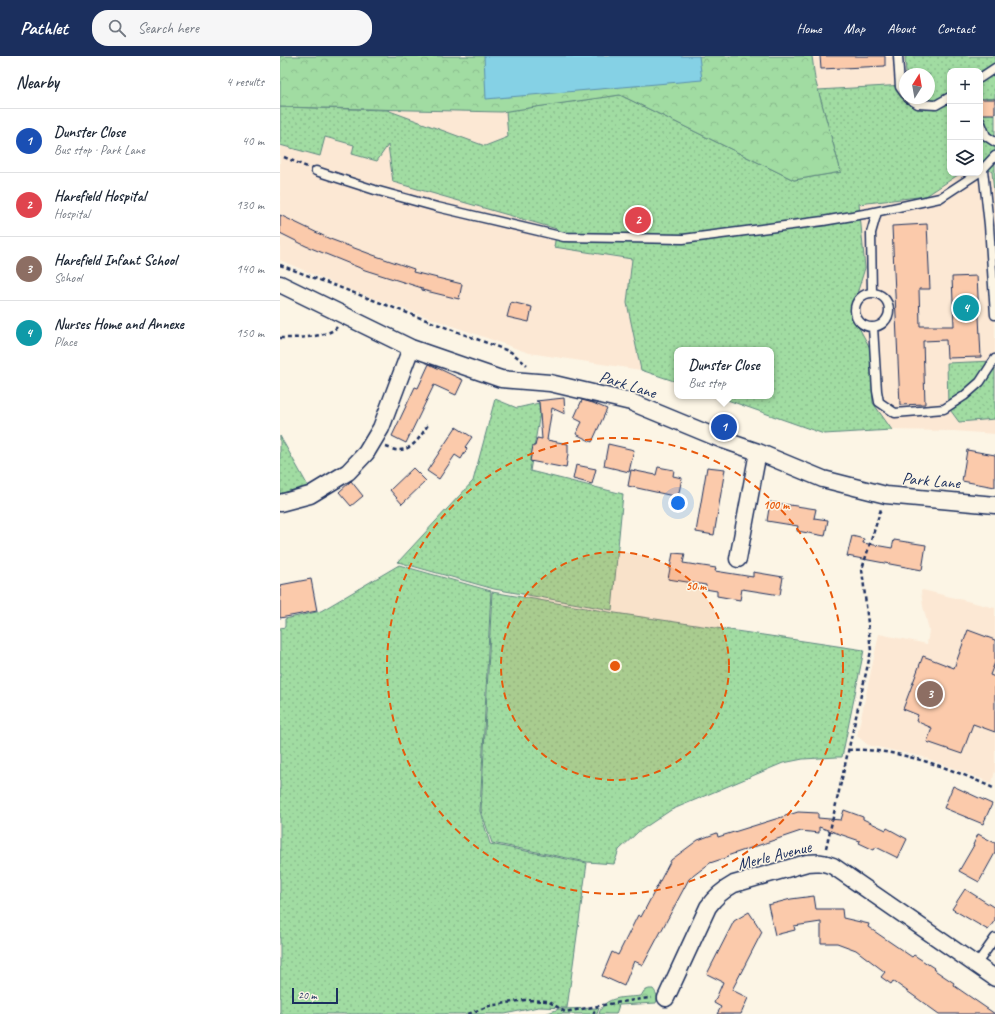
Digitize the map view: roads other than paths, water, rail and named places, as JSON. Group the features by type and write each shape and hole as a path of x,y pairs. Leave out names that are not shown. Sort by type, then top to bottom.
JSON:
{"street":[{"name":"Park Lane","path":"280,284 411,348 501,380 550,383 631,402 823,479 886,496 995,505"},
{"path":"280,503 310,495 348,472 366,452 381,428 411,348"},
{"path":"738,559 758,452"},
{"name":"Merle Avenue","path":"666,998 708,907 725,888 734,884 807,863 824,862 832,866 995,978"}],"lane":[{"path":"898,56 899,72"},
{"path":"983,76 995,68"},
{"path":"918,104 936,105 947,99"},
{"path":"983,128 986,136 995,142"},
{"path":"983,168 995,156"},
{"path":"316,171 375,190 437,207 564,237 683,239 823,221 877,212 940,198 973,176"},
{"path":"981,176 989,229 995,315"},
{"path":"872,293 871,233 877,212"},
{"path":"872,293 885,299 889,309 886,320 882,324 873,326 861,323 858,318 856,308 860,298 872,293"},
{"path":"873,326 877,391 880,402 894,412 944,410 964,396 980,382 995,359"},
{"path":"976,965 995,938"}],"water":[{"path":"484,56 699,56 702,80 486,99"}],"place":[{"name":"Harefield Hospital","path":"638,220"},
{"name":"Nurses Home and Annexe","path":"966,308"},
{"name":"Dunster Close","path":"724,427"},
{"name":"Harefield Infant School","path":"930,694"}]}
